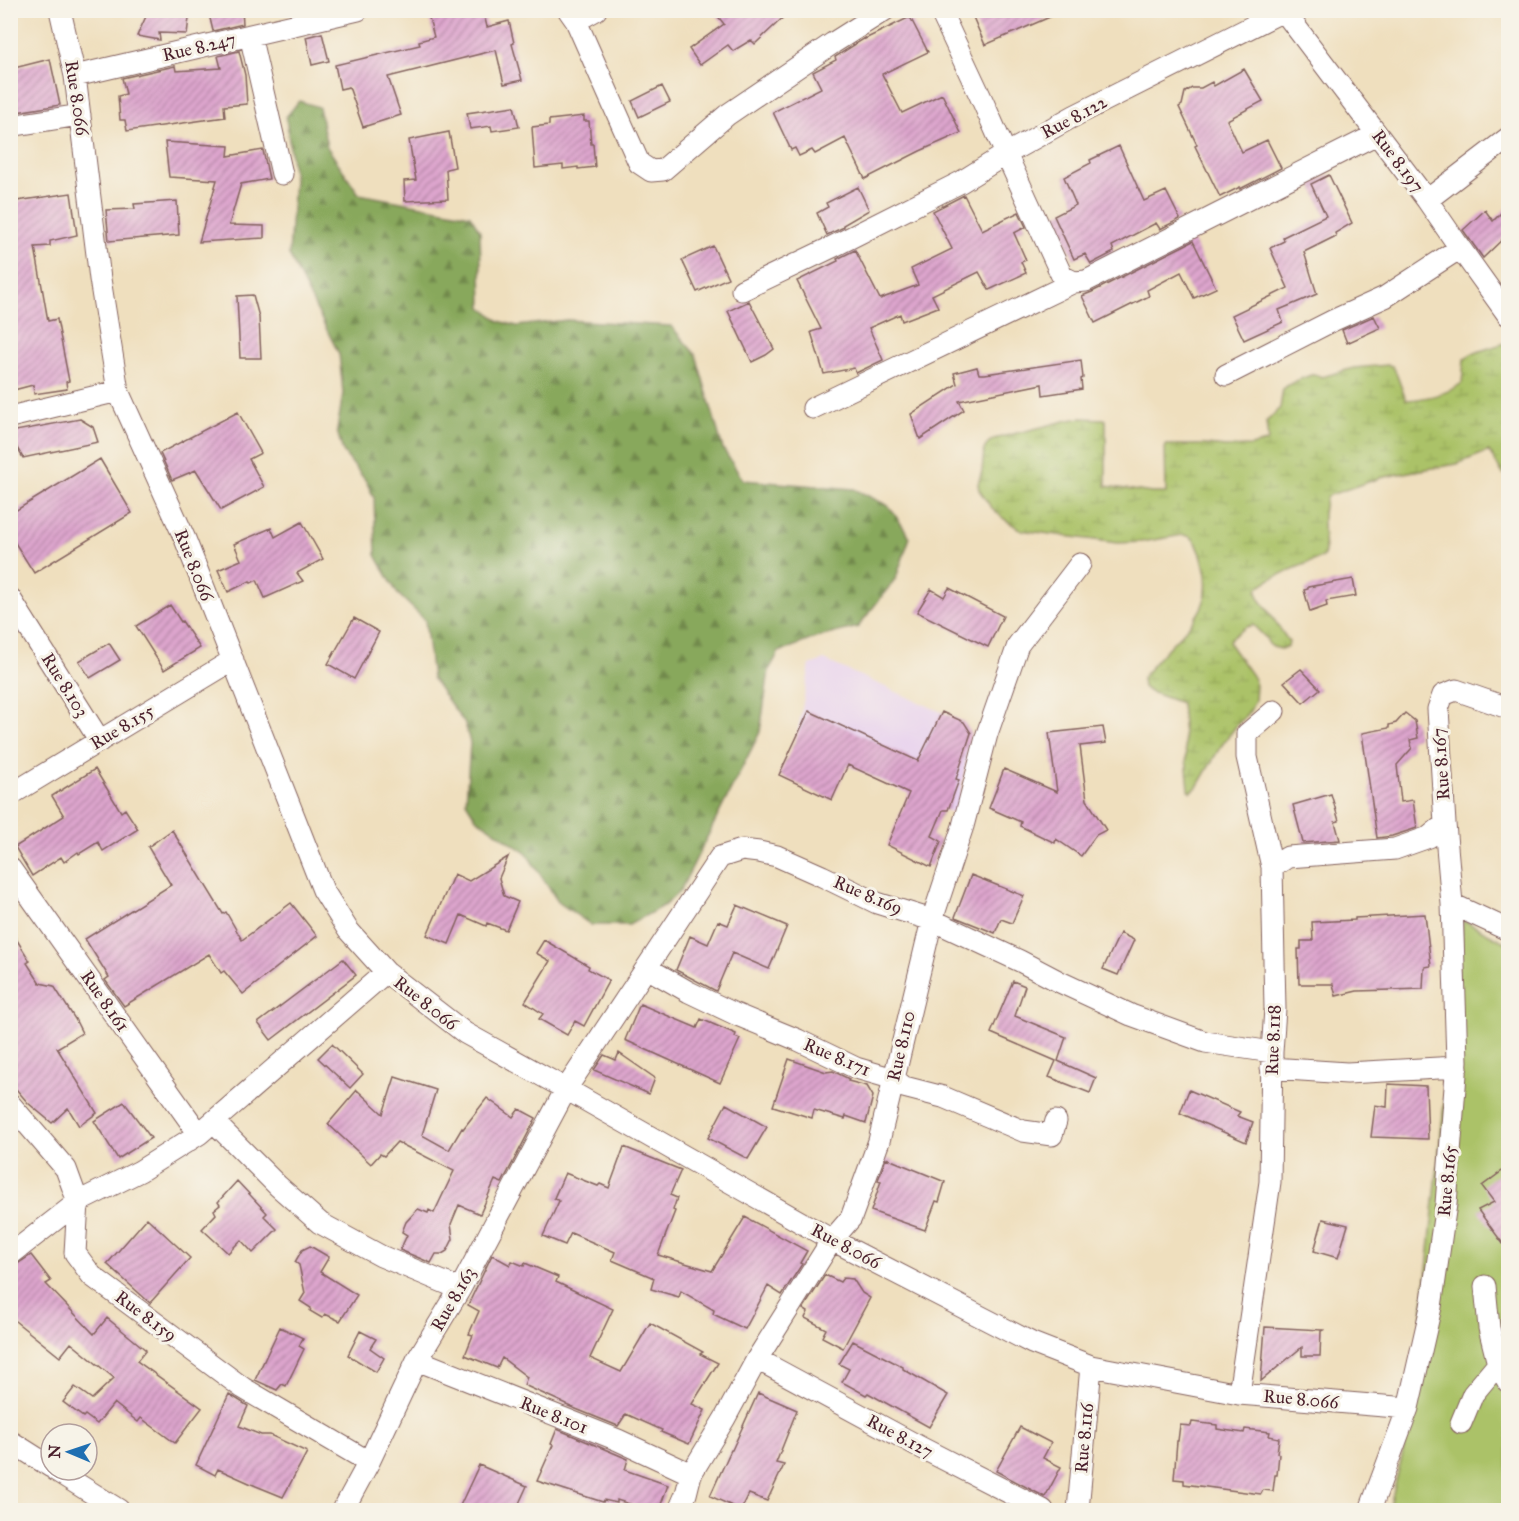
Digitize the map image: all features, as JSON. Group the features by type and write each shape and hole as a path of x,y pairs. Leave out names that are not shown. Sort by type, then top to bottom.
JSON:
{"street":[{"name":"Rue 8.066","path":"60,10 75,76 100,279 118,391 185,539 323,890 348,930 386,972 465,1033 832,1240 1032,1343 1091,1366 1239,1394 1408,1408"},
{"name":"Rue 8.247","path":"75,76 250,35 328,14 358,10"},
{"path":"596,10 573,16 639,163 651,171 663,170 727,116 885,10"},
{"path":"940,10 1062,276 1074,282"},
{"name":"Rue 8.122","path":"742,290 961,182 1074,116 1283,11"},
{"name":"Rue 8.197","path":"1283,11 1427,200 1509,315"},
{"path":"250,35 282,174"},
{"path":"10,126 80,115"},
{"path":"813,408 1074,282 1086,280 1377,134"},
{"path":"1427,200 1509,138"},
{"path":"1226,375 1385,297 1460,248"},
{"path":"10,417 118,391"},
{"name":"Rue 8.110","path":"679,1510 686,1494 690,1474 725,1418 757,1359 832,1240 851,1218 879,1141 932,920 963,826 987,734 1018,645 1080,564"},
{"name":"Rue 8.103","path":"10,598 100,741"},
{"name":"Rue 8.155","path":"10,795 233,660"},
{"name":"Rue 8.167","path":"1452,904 1438,709 1443,695 1456,690 1509,708"},
{"name":"Rue 8.118","path":"1239,1394 1270,1182 1271,1060 1275,1009 1272,867 1246,757 1247,734 1274,711"},
{"path":"1272,867 1288,857 1395,849 1429,837 1445,824"},
{"name":"Rue 8.169","path":"566,1089 720,857 742,850 777,856 877,903 932,920 1131,1015 1205,1042 1271,1060 1347,1073 1457,1067"},
{"name":"Rue 8.161","path":"10,868 207,1128 279,1186 320,1223 381,1256 460,1289"},
{"path":"1452,904 1509,930"},
{"name":"Rue 8.165","path":"1370,1510 1408,1408 1431,1307 1446,1204 1457,1067 1452,904"},
{"name":"Rue 8.171","path":"647,968 689,992 735,1014 798,1040 856,1068 894,1079 904,1087 943,1097 1023,1131 1052,1135 1056,1120"},
{"path":"10,1255 78,1202 141,1171 207,1128 386,972"},
{"name":"Rue 8.163","path":"343,1510 369,1462 417,1360 460,1289 566,1089"},
{"name":"Rue 8.159","path":"10,1104 66,1169 78,1202 75,1253 92,1276 243,1388 369,1462"},
{"path":"1461,1423 1473,1394 1503,1373 1489,1328 1485,1286"},
{"name":"Rue 8.127","path":"757,1359 1043,1510"},
{"name":"Rue 8.101","path":"417,1360 618,1440 690,1474"},
{"name":"Rue 8.116","path":"1078,1510 1091,1366"},
{"path":"10,1441 39,1459"},
{"path":"74,1482 119,1510"}],"shaded area":[{"path":"824,660 964,722 971,733 957,813 943,810 796,741 810,665"}],"green space":[{"path":"299,101 319,107 327,147 359,194 470,215 480,231 482,307 499,321 517,326 567,320 671,326 696,355 723,449 743,480 854,489 889,506 910,537 896,578 858,627 815,638 779,652 769,670 760,732 680,891 665,905 629,925 591,925 558,902 527,854 476,818 466,802 470,743 465,724 432,678 425,620 397,593 376,555 374,498 366,481 343,452 337,431 343,393 339,354 289,255 294,179 286,117"},
{"path":"1508,342 1508,473 1503,474 1489,451 1457,464 1380,478 1327,496 1323,516 1324,555 1266,581 1257,590 1260,599 1289,642 1288,646 1281,649 1273,647 1253,625 1246,627 1230,639 1231,646 1253,677 1256,685 1255,700 1250,711 1219,749 1197,787 1191,792 1181,703 1148,691 1143,687 1142,679 1197,616 1203,604 1206,576 1196,543 1191,537 1183,535 1142,542 1117,543 1021,530 990,506 979,490 984,450 988,443 994,439 1069,420 1104,419 1106,420 1106,486 1166,493 1165,445 1226,447 1251,446 1267,442 1266,422 1280,408 1283,389 1298,380 1314,374 1322,377 1354,368 1388,365 1395,370 1406,400 1428,397 1449,391 1462,383 1464,360 1471,354"},
{"path":"1463,920 1508,944 1508,1510 1389,1510 1412,1415"}],"building":[{"path":"149,10 190,10 187,34 159,33 160,40 137,36"},
{"path":"208,10 242,10 243,24 213,31"},
{"path":"456,10 483,10 487,27 509,21 514,43 512,44 522,80 504,84 496,50 388,77 401,115 363,127 349,87 340,89 335,65 420,45 419,41 434,37 429,18"},
{"path":"713,10 791,10 755,44 751,40 733,51 728,45 700,65 689,49 724,24"},
{"path":"970,10 1066,10 985,45"},
{"path":"910,17 928,52 882,74 902,113 942,94 961,133 865,179 845,138 815,154 812,150 799,156 795,148 791,150 773,112 821,88 813,72 836,60 835,57 865,38"},
{"path":"322,33 329,61 312,65 306,37"},
{"path":"239,51 245,75 247,104 224,106 225,117 127,131 125,120 120,120 118,96 126,94 122,78 175,66 176,71 221,68 218,56"},
{"path":"50,59 60,105 10,113 10,69"},
{"path":"1244,69 1263,101 1227,120 1242,152 1267,140 1281,168 1220,197 1179,107 1182,105 1185,92 1192,88 1201,88 1212,82 1214,86"},
{"path":"662,86 670,102 639,117 632,101"},
{"path":"514,106 519,127 492,131 491,126 470,129 467,113"},
{"path":"584,116 584,121 589,121 595,167 563,169 563,165 535,168 532,127 549,125 549,120"},
{"path":"449,132 455,167 446,169 448,199 405,201 404,181 416,180 409,140"},
{"path":"165,142 229,146 228,156 263,150 269,179 241,184 229,225 264,226 264,238 199,242 217,180 169,177"},
{"path":"1119,146 1144,201 1166,191 1180,219 1160,229 1156,223 1112,246 1114,252 1091,264 1085,254 1074,259 1054,216 1076,205 1064,177 1091,163 1090,160"},
{"path":"1329,175 1352,223 1335,233 1336,236 1304,252 1317,294 1279,310 1283,322 1244,340 1232,315 1288,288 1270,248 1284,241 1283,237 1326,216 1311,184"},
{"path":"858,187 869,210 843,225 844,227 827,235 817,213 828,207 826,203"},
{"path":"71,193 77,235 50,241 50,246 35,247 48,321 57,319 69,381 66,382 67,389 34,394 33,385 10,391 10,202"},
{"path":"964,195 982,230 1019,212 1026,227 1014,233 1026,260 1021,262 1026,273 989,290 979,272 932,295 938,307 902,321 900,314 869,328 883,360 856,373 854,368 824,374 811,332 821,329 797,281 855,250 880,299 918,285 911,269 952,249 933,211"},
{"path":"177,201 179,235 109,241 106,210 135,209 134,204"},
{"path":"1509,205 1509,233 1483,258 1463,230 1485,210 1493,221"},
{"path":"1193,241 1216,288 1194,298 1181,272 1147,290 1149,296 1095,323 1082,296"},
{"path":"713,246 728,278 697,292 682,260"},
{"path":"253,295 259,317 261,358 240,358 237,296"},
{"path":"749,301 774,349 752,362 728,311"},
{"path":"1374,316 1380,328 1347,343 1342,330"},
{"path":"1081,360 1082,389 1043,395 1042,384 959,401 964,410 920,439 911,414 957,384 954,373 977,367 979,374 985,374"},
{"path":"238,412 261,453 249,459 264,487 221,510 196,470 172,480 160,453"},
{"path":"80,419 93,427 98,442 23,458 10,436 10,432"},
{"path":"100,459 132,513 34,573 10,535 10,514"},
{"path":"302,522 323,559 297,573 303,581 265,598 257,580 228,592 218,570 241,560 234,544 271,528 275,537"},
{"path":"1353,579 1356,596 1326,601 1327,606 1310,612 1304,590 1308,587"},
{"path":"949,588 1003,616 988,647 917,612 931,589 944,597"},
{"path":"170,605 200,648 164,670 136,626"},
{"path":"354,618 379,632 354,679 328,664"},
{"path":"109,643 120,660 90,678 79,661"},
{"path":"1301,669 1320,689 1303,703 1284,682"},
{"path":"809,711 918,761 942,712 964,722 971,733 956,779 959,780 948,810 943,810 932,836 941,841 931,867 887,845 909,793 848,765 832,800 779,775"},
{"path":"1405,713 1415,721 1418,738 1410,740 1412,748 1397,765 1401,802 1413,800 1417,828 1377,838 1362,733 1389,728 1389,725 1396,723"},
{"path":"1103,727 1106,743 1080,746 1087,800 1106,830 1096,835 1081,856 1056,839 1055,843 1020,826 1021,822 989,808 1004,769 1057,792 1049,733"},
{"path":"95,769 121,812 125,809 138,829 103,851 98,842 64,862 61,857 32,876 15,847 64,816 52,796"},
{"path":"1331,794 1339,821 1335,822 1340,840 1303,843 1293,805"},
{"path":"172,830 223,914 226,912 242,940 291,903 317,936 243,994 224,971 221,973 209,954 124,1006 105,980 109,977 85,939 171,885 148,847"},
{"path":"508,857 499,878 504,896 518,902 506,930 487,923 486,926 461,915 449,944 427,935 454,874 469,881"},
{"path":"971,875 1024,896 1012,923 1001,919 995,933 955,917"},
{"path":"737,905 787,926 769,969 732,953 716,991 676,970 690,936 708,944 718,921 728,925"},
{"path":"1425,914 1431,966 1424,969 1423,989 1357,991 1336,996 1333,984 1299,984 1298,949 1301,949 1301,941 1313,941 1312,922"},
{"path":"10,929 30,961 27,963 40,983 54,986 82,1033 57,1048 97,1113 79,1126 68,1108 52,1123 28,1103 10,1082"},
{"path":"1120,933 1134,940 1118,975 1103,969"},
{"path":"544,940 609,980 584,1026 575,1021 567,1035 539,1019 543,1014 525,1002 550,961 536,953"},
{"path":"343,959 356,975 271,1040 258,1023"},
{"path":"1013,981 1025,986 1015,1016 1066,1037 1058,1061 1096,1078 1090,1093 1049,1077 1056,1061 991,1033"},
{"path":"640,1004 697,1028 701,1019 736,1034 735,1037 740,1039 720,1083 625,1040"},
{"path":"332,1044 363,1074 350,1088 318,1058"},
{"path":"619,1053 655,1078 649,1094 594,1070 604,1055 616,1060"},
{"path":"789,1059 826,1072 833,1071 849,1079 848,1081 867,1086 873,1096 866,1123 846,1116 845,1119 814,1110 812,1118 773,1106"},
{"path":"395,1077 436,1090 422,1135 449,1150 462,1128 487,1098 513,1117 519,1109 536,1118 502,1183 495,1180 480,1214 459,1205 451,1224 453,1239 447,1251 436,1254 431,1263 400,1250 407,1235 402,1232 406,1222 418,1209 434,1213 454,1171 397,1142 384,1156 380,1154 371,1164 328,1124 357,1090 383,1114"},
{"path":"1388,1084 1426,1086 1428,1139 1371,1137 1375,1105 1387,1107"},
{"path":"1189,1090 1240,1112 1237,1116 1253,1122 1246,1142 1180,1113"},
{"path":"124,1102 151,1138 118,1159 94,1121"},
{"path":"726,1104 767,1127 748,1159 708,1138"},
{"path":"624,1147 681,1170 670,1195 677,1198 673,1210 675,1211 658,1255 712,1271 745,1217 807,1251 800,1263 802,1264 782,1295 768,1286 745,1329 713,1314 714,1310 681,1291 679,1297 651,1289 654,1278 612,1260 615,1252 571,1233 565,1245 543,1236 559,1201 554,1198 565,1173 609,1188"},
{"path":"886,1158 945,1182 939,1202 936,1201 925,1230 871,1211"},
{"path":"1509,1166 1509,1252 1478,1210 1494,1202 1482,1186"},
{"path":"237,1181 267,1213 264,1216 277,1229 253,1253 241,1240 228,1253 202,1229 216,1214 214,1210 220,1205 218,1202"},
{"path":"147,1218 190,1258 150,1303 107,1264"},
{"path":"1323,1219 1348,1225 1338,1258 1314,1251"},
{"path":"310,1246 329,1257 320,1272 357,1295 340,1321 325,1314 322,1318 300,1301 305,1293 299,1265 295,1262 302,1250"},
{"path":"31,1255 51,1281 46,1284 94,1334 107,1318 146,1350 137,1361 202,1408 175,1443 141,1418 138,1422 114,1403 99,1422 94,1422 85,1415 83,1417 63,1402 75,1387 92,1399 114,1378 71,1343 60,1357 10,1317 10,1269"},
{"path":"492,1255 510,1265 512,1261 524,1266 525,1263 558,1277 556,1282 613,1309 590,1358 621,1372 650,1323 703,1352 700,1354 718,1363 692,1404 705,1410 689,1444 626,1414 618,1426 566,1405 524,1385 527,1377 502,1358 497,1368 465,1355 473,1335 469,1334 479,1311 468,1305"},
{"path":"825,1275 840,1282 843,1278 853,1279 862,1293 870,1298 843,1348 822,1337 826,1329 805,1318 808,1312 803,1309"},
{"path":"280,1327 303,1338 299,1346 304,1349 286,1386 282,1384 277,1390 255,1380"},
{"path":"1265,1327 1323,1330 1321,1331 1320,1356 1302,1356 1302,1347 1261,1381"},
{"path":"360,1331 376,1339 370,1348 384,1358 376,1372 348,1355"},
{"path":"853,1341 903,1367 948,1395 929,1427 868,1393 866,1395 842,1382 849,1369 839,1364"},
{"path":"758,1393 797,1410 776,1463 784,1465 767,1501 749,1494 741,1510 710,1496"},
{"path":"229,1394 248,1406 239,1426 261,1435 270,1435 307,1452 283,1497 218,1469 215,1475 196,1465"},
{"path":"1192,1422 1217,1425 1217,1429 1244,1433 1245,1429 1270,1432 1269,1436 1279,1438 1277,1475 1275,1475 1273,1491 1263,1490 1261,1494 1184,1484 1184,1480 1174,1479 1180,1425 1191,1426"},
{"path":"1020,1427 1051,1443 1043,1458 1061,1467 1045,1497 996,1471"},
{"path":"557,1429 628,1459 625,1470 668,1485 659,1510 648,1510 617,1500 617,1503 604,1500 603,1502 537,1481 553,1445 551,1444"},
{"path":"479,1465 527,1486 516,1510 458,1510"}]}
